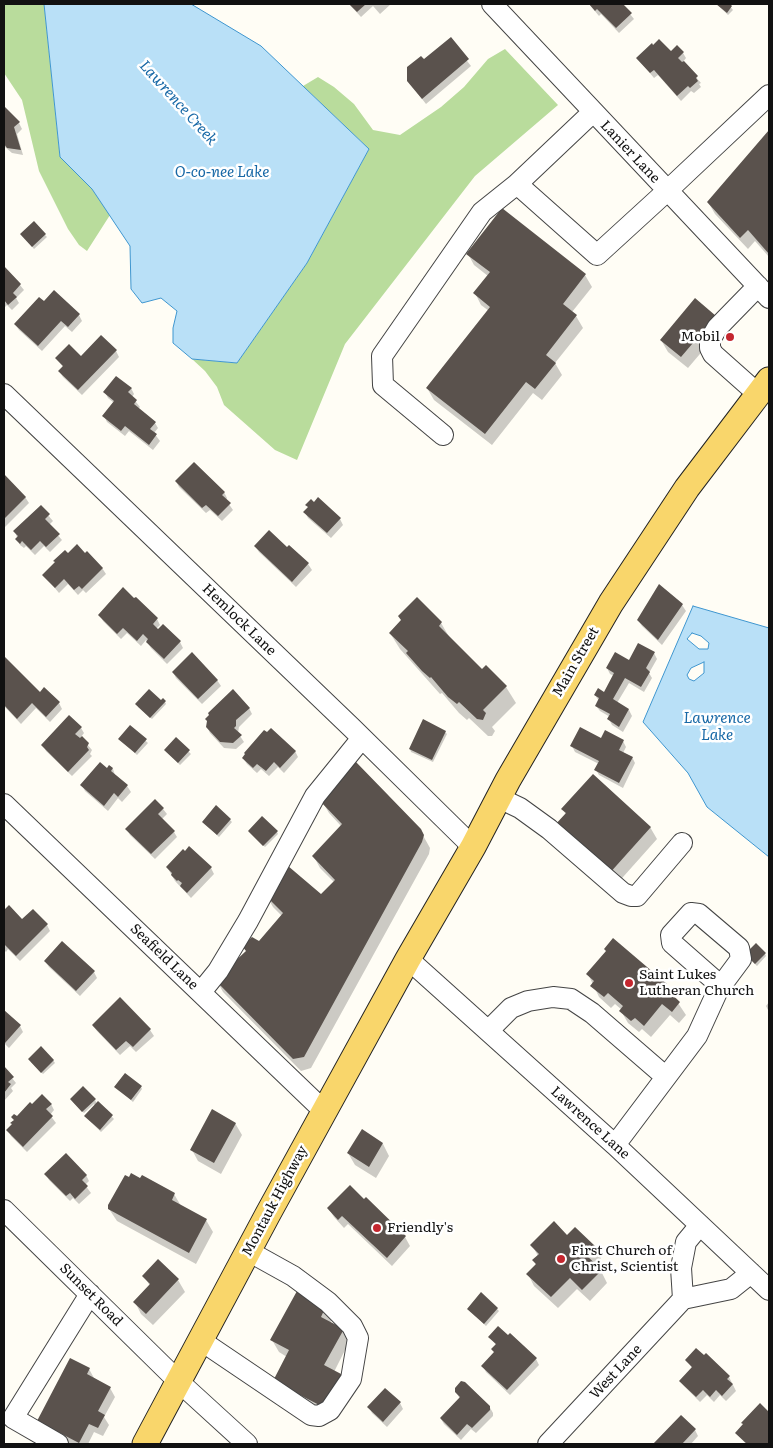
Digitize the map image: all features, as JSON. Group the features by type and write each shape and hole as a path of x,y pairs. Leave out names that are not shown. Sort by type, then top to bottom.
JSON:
{"main road":[{"name":"Main Street","path":"408,959 611,602 686,488 764,387"},
{"name":"Montauk Highway","path":"145,1444 408,959"}],"street":[{"name":"Lanier Lane","path":"492,4 763,292"},
{"path":"516,184 597,254 769,95"},
{"path":"443,435 383,385 382,356 482,212 516,184 594,112"},
{"path":"763,292 722,322 710,340 710,348 713,354 764,387"},
{"name":"Hemlock Lane","path":"4,394 473,847"},
{"path":"201,992 218,970 248,921 315,796 362,738"},
{"path":"499,798 520,808 623,893 631,896 637,896 682,843"},
{"name":"Seafield Lane","path":"4,804 324,1111"},
{"name":"Lawrence Lane","path":"408,959 615,1145 769,1290"},
{"path":"615,1145 697,1036 720,986"},
{"path":"488,1031 511,1008 519,1004 553,997 571,998 592,1013 666,1077"},
{"name":"Sunset Road","path":"4,1210 178,1381 247,1444"},
{"path":"700,1225 686,1242 681,1268 683,1299 732,1288 751,1273"},
{"path":"200,1340 311,1415 319,1416 330,1410 352,1379 358,1338 352,1326 328,1302 293,1276 248,1251"},
{"path":"58,1444 13,1418 90,1294"},
{"name":"West Lane","path":"548,1444 683,1299"}],"green space":[{"path":"4,4 44,4 60,157 92,189 110,215 87,251 79,245 68,229 39,171 22,100 4,73"},
{"path":"505,49 558,105 475,176 345,344 297,460 275,450 224,405 217,387 205,371 192,359 237,363 307,263 369,149 303,86 318,77 334,87 354,104 373,130 400,135 441,107 464,87 488,59"}],"water":[{"name":"O-co-nee Lake","path":"44,4 191,4 261,46 369,149 307,263 237,363 192,359 173,343 173,328 177,311 161,298 142,303 131,289 130,246 92,189 60,157"},
{"name":"Lawrence Lake","path":"693,606 769,628 769,857 707,807 688,773 643,722","holes":["692,633 701,636 709,643 708,649 699,649 687,639","704,662 704,673 694,681 689,679 687,675 691,668"]}],"building":[{"path":"349,4 366,4 357,12"},
{"path":"589,4 623,4 632,13 616,28 597,9 595,11"},
{"path":"716,4 730,4 732,6 727,13"},
{"path":"451,37 469,59 422,99 407,81 407,67 421,56 424,59"},
{"path":"659,39 671,51 677,45 684,52 678,58 682,62 684,61 698,76 696,78 698,81 690,88 688,86 677,96 654,70 650,73 636,58"},
{"path":"4,106 20,122 14,127 21,150 7,148 4,144"},
{"path":"769,130 769,254 748,230 740,238 707,202"},
{"path":"502,208 586,274 563,304 577,315 546,355 556,363 535,389 526,382 485,434 426,388 490,307 473,293 490,272 466,254"},
{"path":"34,221 46,234 32,247 20,234"},
{"path":"4,266 21,284 13,293 17,297 8,305 4,300"},
{"path":"54,290 80,314 68,327 61,321 38,346 14,324 39,297 44,301"},
{"path":"695,298 716,316 681,357 660,340"},
{"path":"101,335 117,350 78,390 58,371 63,366 55,358 69,344 81,356"},
{"path":"116,376 132,388 128,392 137,400 134,404 156,422 150,429 157,434 149,445 125,426 121,431 102,416 114,401 103,392"},
{"path":"194,462 225,492 222,495 231,503 218,516 206,505 202,508 175,481"},
{"path":"4,474 26,497 4,519"},
{"path":"318,497 341,518 327,533 303,512 308,507 305,505 311,499 314,502"},
{"path":"41,505 50,514 45,519 60,534 46,547 40,541 31,550 22,541 20,544 15,539 18,536 13,531"},
{"path":"269,530 287,547 289,545 309,563 292,582 254,546"},
{"path":"77,544 85,553 87,551 103,568 82,589 79,586 74,590 64,579 55,588 42,575 65,550 68,553"},
{"path":"659,584 683,604 658,640 637,620"},
{"path":"123,587 158,618 153,624 158,629 163,624 181,641 164,659 146,642 148,639 143,634 137,641 123,628 117,634 98,615"},
{"path":"417,597 442,622 439,626 482,669 486,665 507,686 483,710 486,713 483,720 477,719 459,702 457,704 448,697 431,677 422,671 406,653 408,651 389,633 401,620 398,616"},
{"path":"638,643 655,652 646,668 650,672 641,687 625,678 613,699 629,709 619,727 607,719 610,714 595,706 599,698 594,695 598,688 604,692 614,673 606,668 615,652 629,660"},
{"path":"192,652 218,680 198,699 172,672"},
{"path":"4,656 40,692 44,687 60,702 46,717 32,703 17,719 4,705"},
{"path":"149,689 161,700 163,698 166,701 150,718 135,704"},
{"path":"233,689 250,708 236,720 234,728 242,735 233,743 220,742 206,727 207,721 205,719 209,715 208,713"},
{"path":"69,715 82,727 75,734 80,738 82,736 89,743 87,747 89,750 68,772 41,745"},
{"path":"423,719 446,731 432,760 409,749"},
{"path":"130,725 147,739 135,753 118,739"},
{"path":"580,727 601,738 605,730 624,740 619,750 633,757 619,783 594,770 599,761 570,746"},
{"path":"271,728 296,751 280,768 274,762 266,771 257,764 253,768 242,758 244,753 264,730 267,732"},
{"path":"176,737 190,750 178,763 164,750"},
{"path":"100,762 107,768 109,765 113,768 111,771 128,785 118,797 114,793 104,806 80,785"},
{"path":"356,762 421,829 424,835 422,842 304,1057 293,1059 215,980 246,951 242,946 252,937 259,941 283,913 265,895 281,860 321,894 335,880 312,856 342,824 320,801"},
{"path":"593,774 651,827 608,875 554,826 566,813 561,809"},
{"path":"155,799 164,808 158,814 175,831 151,854 125,829"},
{"path":"216,805 231,819 217,835 202,822"},
{"path":"262,816 278,831 263,846 248,831"},
{"path":"189,846 212,867 187,893 180,886 182,883 171,875 172,873 166,867 183,849 185,851"},
{"path":"9,905 22,919 33,909 48,924 16,956 4,944 4,910"},
{"name":"Saint Lukes Lutheran Church","path":"613,938 667,984 664,987 680,1002 672,1012 662,1004 644,1026 635,1018 631,1021 619,1011 623,1006 608,993 604,997 590,986 594,981 586,974 606,951 604,949"},
{"path":"62,941 95,971 76,991 44,961"},
{"path":"756,943 766,953 755,964 745,954"},
{"path":"120,997 151,1029 133,1047 126,1041 116,1050 92,1025"},
{"path":"4,1010 21,1025 5,1043 4,1041"},
{"path":"41,1046 54,1060 41,1073 28,1059"},
{"path":"4,1066 14,1077 8,1082 11,1084 4,1093"},
{"path":"125,1073 142,1086 131,1100 114,1087"},
{"path":"83,1086 96,1099 82,1112 70,1099"},
{"path":"42,1094 52,1104 46,1109 53,1116 23,1147 6,1130 14,1120 11,1117 14,1114 17,1116 30,1102 32,1104"},
{"path":"98,1101 113,1115 100,1130 84,1116"},
{"path":"212,1109 236,1123 214,1163 190,1150"},
{"path":"362,1129 383,1143 369,1167 347,1153"},
{"path":"66,1153 87,1175 82,1180 88,1186 75,1199 70,1193 66,1196 44,1174"},
{"path":"131,1173 140,1178 142,1175 175,1193 172,1200 207,1219 189,1253 108,1209 108,1205 125,1175 129,1177"},
{"name":"Friendly's","path":"350,1185 364,1199 366,1197 406,1236 387,1258 342,1216 338,1220 327,1208"},
{"path":"554,1221 567,1235 575,1227 595,1246 586,1255 602,1270 582,1290 570,1278 551,1297 526,1274 536,1264 532,1260 539,1254 530,1245"},
{"path":"158,1259 179,1279 146,1314 133,1302 150,1284 142,1276"},
{"path":"297,1291 326,1306 321,1317 344,1329 324,1365 343,1375 325,1408 273,1381 289,1350 270,1340"},
{"path":"481,1292 498,1308 484,1324 467,1309"},
{"path":"498,1326 508,1335 510,1333 537,1358 507,1390 481,1366 494,1352 491,1349 496,1344 488,1337"},
{"path":"696,1348 704,1355 706,1353 730,1376 727,1379 733,1384 722,1396 716,1390 710,1397 703,1390 696,1397 679,1381 692,1367 685,1360"},
{"path":"70,1358 90,1368 87,1374 111,1387 98,1411 105,1415 98,1428 89,1424 79,1443 37,1421"},
{"path":"461,1381 465,1382 490,1406 490,1410 472,1428 467,1424 457,1435 440,1418 460,1397 455,1392 455,1388"},
{"path":"385,1388 401,1402 383,1422 367,1407"},
{"path":"760,1403 769,1412 769,1444 747,1444 735,1433 743,1424 741,1423"},
{"path":"681,1415 696,1429 682,1444 653,1444"}],"place":[{"name":"Mobil","path":"730,337"},
{"name":"Saint Lukes Lutheran Church","path":"629,983"},
{"name":"Friendly's","path":"377,1228"},
{"name":"First Church of Christ, Scientist","path":"561,1259"}],"water label":[{"name":"Lawrence Creek","path":"178,103"}]}
